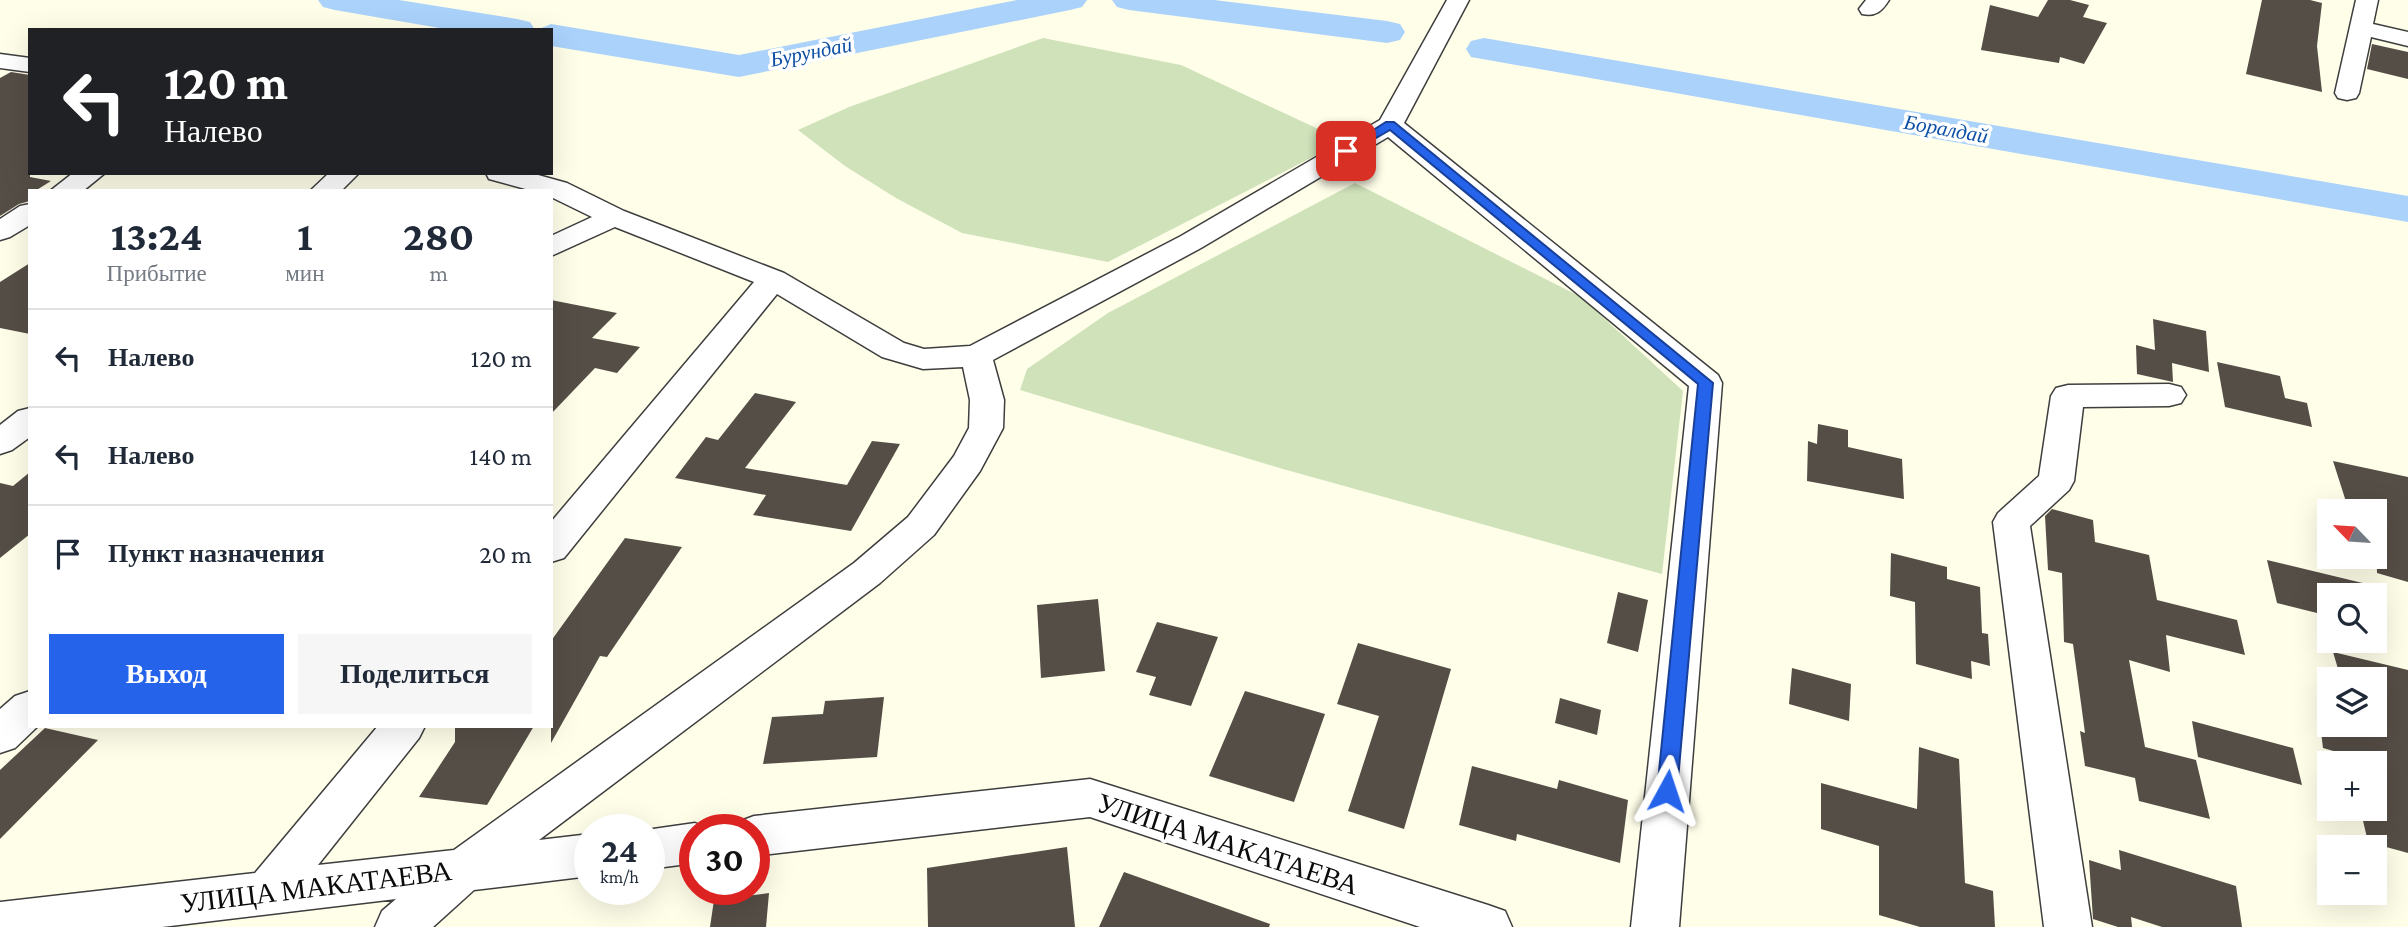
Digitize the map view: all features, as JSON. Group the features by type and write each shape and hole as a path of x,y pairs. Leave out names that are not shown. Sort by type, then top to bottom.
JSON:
{"street":[{"path":"506,175 557,189 614,217 773,279 893,350 923,359 976,356 1191,242 1390,125 1458,0"},
{"path":"2347,93 2367,0"},
{"path":"2360,28 2408,39"},
{"path":"0,61 28,65"},
{"path":"1390,125 1706,383 1655,927"},
{"path":"67,189 89,175"},
{"path":"326,189 344,175"},
{"path":"0,231 28,213"},
{"path":"553,246 614,217"},
{"path":"553,546 773,279"},
{"path":"399,927 463,870 867,573 921,526 968,462 986,428 987,400 976,356"},
{"path":"2068,927 2011,522 2056,481 2068,396 2169,395"},
{"path":"0,442 28,421"},
{"path":"0,735 28,710"},
{"path":"267,893 402,728"},
{"name":"УЛИЦА МАКАТАЕВА","path":"770,834 1090,798 1488,927"},
{"name":"УЛИЦА МАКАТАЕВА","path":"0,924 574,857"}],"green space":[{"path":"1043,38 1181,65 1344,141 1108,262 962,233 896,198 845,166 798,130 849,107"},
{"path":"1355,183 1581,297 1683,391 1662,574 1283,469 1020,390 1027,369 1108,313"}],"building":[{"path":"2048,0 2070,0 2089,5 2083,17 2107,23 2084,64 2060,57 2059,63 1981,50 1990,5 2038,17"},
{"path":"2262,0 2310,0 2322,3 2317,46 2322,92 2246,74"},
{"path":"2372,44 2408,52 2408,79 2367,69"},
{"path":"11,72 28,75 28,175 51,181 38,189 28,189 28,202 0,216 0,78"},
{"path":"28,264 28,334 0,328 0,282"},
{"path":"553,300 617,313 592,338 640,347 617,373 595,368 553,412"},
{"path":"2153,319 2206,331 2209,372 2172,363 2173,382 2137,374 2136,345 2155,350"},
{"path":"2217,362 2280,376 2285,398 2307,403 2312,427 2225,407"},
{"path":"755,393 796,402 745,468 847,485 872,441 900,444 851,531 753,515 766,495 675,478 706,437 718,440"},
{"path":"1818,424 1848,430 1848,447 1902,459 1904,499 1807,481 1808,441 1817,444"},
{"path":"2333,461 2408,477 2408,582 2377,573 2377,569 2387,569 2387,499 2345,499"},
{"path":"28,474 28,536 0,558 0,483 13,486"},
{"path":"2052,509 2093,520 2095,542 2149,555 2157,600 2237,620 2245,655 2166,635 2170,672 2129,660 2145,747 2196,760 2210,819 2139,801 2135,778 2085,766 2080,731 2085,733 2073,644 2064,642 2062,573 2048,570 2045,516"},
{"path":"625,538 682,547 607,657 600,656 551,743 553,638"},
{"path":"1891,553 1947,567 1947,579 1980,587 1982,633 1988,634 1990,666 1971,661 1972,679 1916,664 1915,602 1890,596"},
{"path":"2267,560 2363,583 2317,583 2317,613 2277,603"},
{"path":"1618,592 1648,600 1638,652 1607,643"},
{"path":"1098,599 1105,671 1041,678 1037,605"},
{"path":"1157,622 1218,637 1191,706 1149,695 1156,677 1136,672"},
{"path":"1358,643 1451,669 1404,829 1348,811 1379,716 1337,704"},
{"path":"2333,653 2408,670 2408,853 2387,847 2387,835 2366,835 2363,821 2387,821 2387,751 2333,751 2323,748 2322,737 2387,737 2387,667 2337,667"},
{"path":"1792,668 1851,684 1849,721 1789,704"},
{"path":"1245,691 1325,714 1294,802 1209,776"},
{"path":"884,697 877,757 763,764 772,717 823,714 825,701"},
{"path":"1560,698 1601,710 1597,735 1555,723"},
{"path":"2192,721 2293,748 2302,785 2198,757"},
{"path":"45,728 98,740 0,839 0,770"},
{"path":"455,728 533,728 487,805 419,797 455,742"},
{"path":"1919,747 1959,759 1965,883 1993,891 1995,927 1920,927 1879,915 1879,846 1821,829 1821,783 1917,809"},
{"path":"1472,766 1557,789 1559,780 1628,800 1620,863 1517,834 1516,841 1459,825"},
{"path":"1067,847 1075,927 928,927 927,868"},
{"path":"2119,850 2236,886 2242,927 2162,927 2131,917 2132,927 2118,927 2093,919 2089,860 2121,870"},
{"path":"1124,872 1270,924 1269,927 1099,927"},
{"path":"713,905 768,905 766,927 710,927"}],"waterway":[{"name":"Бурундай","path":"335,0 505,28"},
{"name":"Бурундай","path":"553,35 739,66 1070,0"},
{"name":"Бурундай","path":"1129,0 1387,32"},
{"name":"Боралдай","path":"1484,49 2408,209"}],"route":[{"path":"1346,151 1390,125 1706,383 1667,791"}]}
